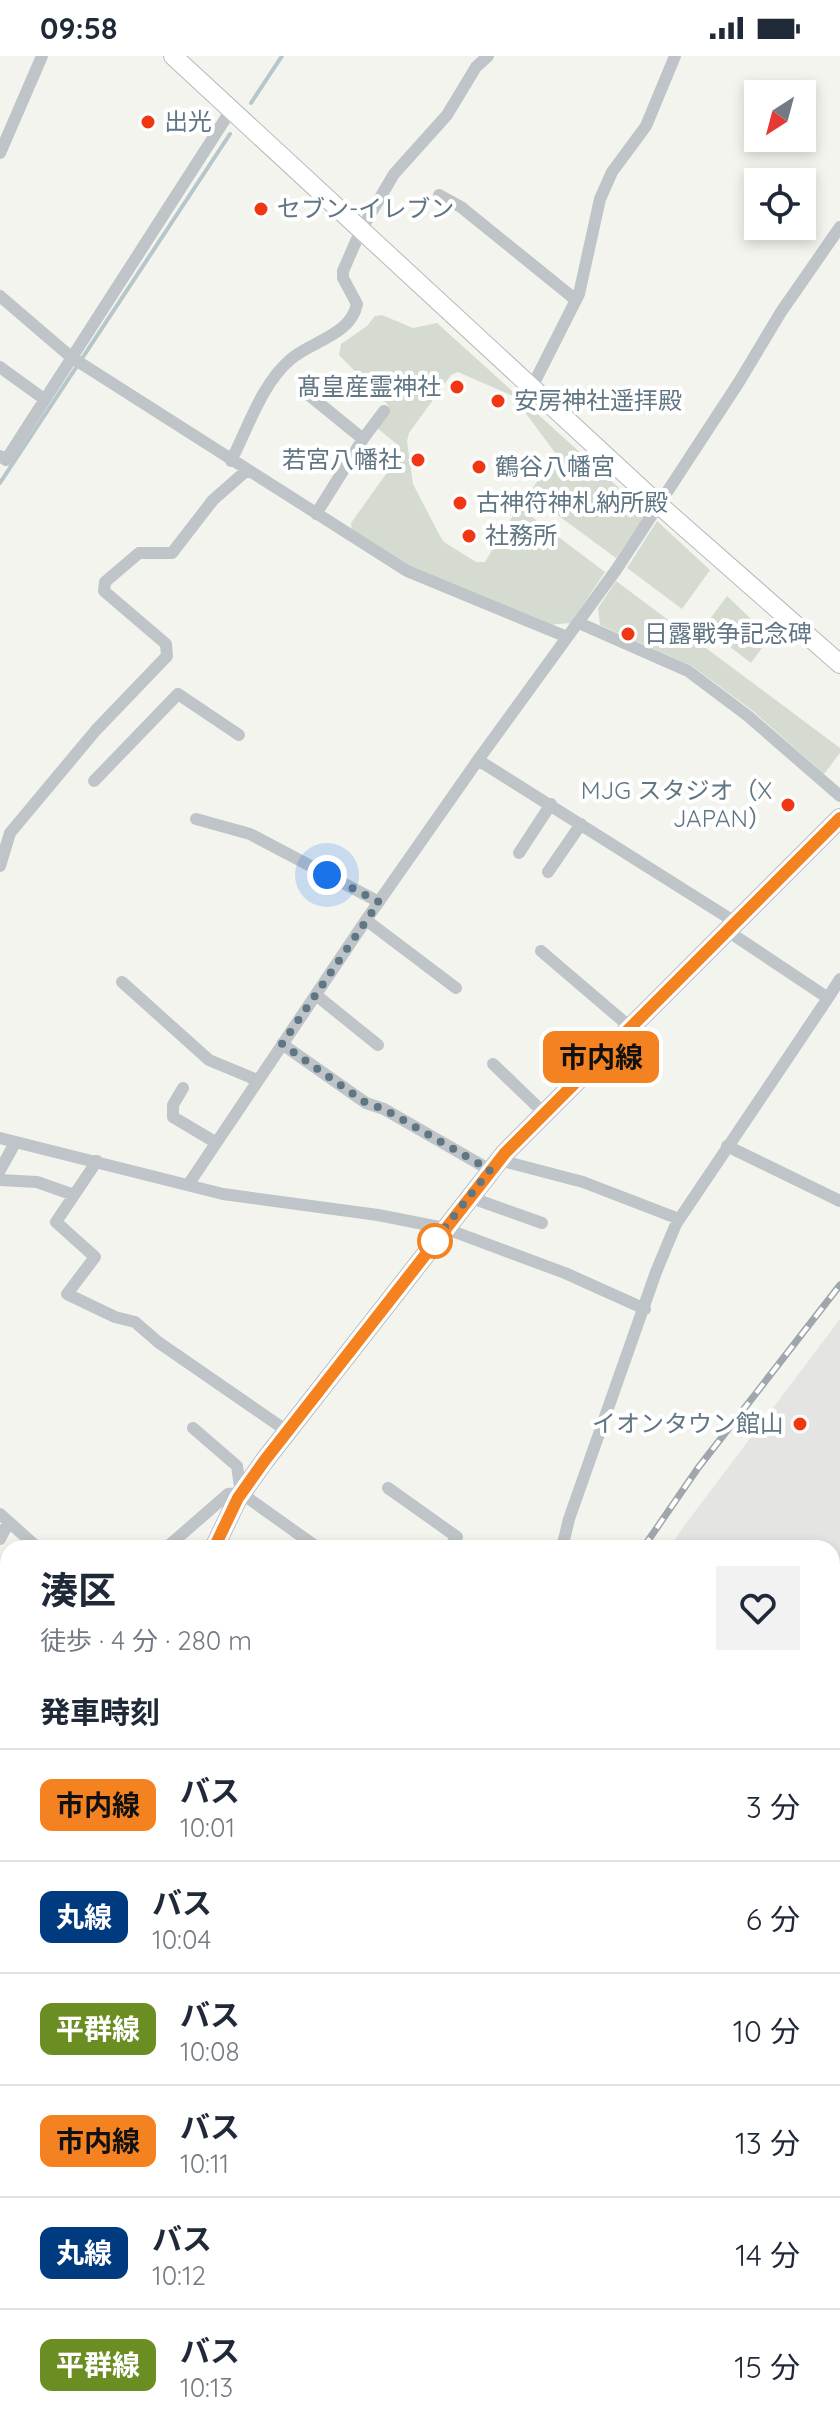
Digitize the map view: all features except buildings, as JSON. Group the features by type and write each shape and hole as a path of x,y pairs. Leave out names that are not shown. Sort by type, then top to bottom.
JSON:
{"main road":[{"path":"173,56 658,504 840,664"},
{"path":"218,1540 241,1493 495,1165 840,818"}],"street":[{"path":"0,153 42,56"},
{"path":"231,461 277,373 291,359 342,327 356,311 357,304 343,278 343,271 361,230 394,174 447,115 476,67 488,56"},
{"path":"532,387 576,300 600,199 612,172 646,126 675,56"},
{"path":"0,456 6,460 44,399 77,360 231,110"},
{"path":"439,195 461,207 576,300"},
{"path":"188,1185 366,920 579,623 739,382 781,312 840,227"},
{"path":"0,296 77,360 246,471 407,571 567,637"},
{"path":"0,367 44,399"},
{"path":"320,383 309,395 363,439"},
{"path":"316,514 384,411"},
{"path":"0,866 10,833 96,730 167,656 166,644 104,591 105,582 139,553 172,553 213,500 246,471"},
{"path":"579,623 688,671 748,716 840,796"},
{"path":"94,781 178,694 239,735"},
{"path":"478,760 581,824 730,926 828,998"},
{"path":"519,853 551,804"},
{"path":"196,819 250,834 379,902"},
{"path":"548,872 581,824"},
{"path":"366,920 456,988"},
{"path":"541,951 630,1027"},
{"path":"565,1540 596,1440 656,1272 679,1219 840,979"},
{"path":"122,982 209,1060 257,1080"},
{"path":"316,995 378,1045"},
{"path":"282,1044 366,1103 495,1165 583,1182 679,1219"},
{"path":"493,1064 544,1113"},
{"path":"183,1088 173,1105 173,1117 215,1142"},
{"path":"0,1138 223,1194 378,1215 444,1228 565,1273 645,1309"},
{"path":"0,1170 15,1143"},
{"path":"727,1146 840,1201"},
{"path":"97,1161 56,1222 95,1257 67,1294 115,1317 135,1322 158,1342 287,1431"},
{"path":"0,1180 37,1182 74,1195"},
{"path":"469,1197 542,1223"},
{"path":"193,1428 237,1466 241,1493"},
{"path":"388,1488 457,1537 455,1540"},
{"path":"175,1540 228,1494 241,1493 307,1540"},
{"path":"0,1539 4,1518"},
{"path":"4,1518 29,1540"}],"shaded area":[{"path":"382,315 413,328 437,323 647,513 616,558 533,497 532,489 556,454 513,396 458,372 451,375 409,433 407,441 413,484 444,542 476,562 485,562 515,512 524,511 605,572 571,623 548,625 409,569 352,531 351,523 401,453 399,446 377,428 389,411 388,405 339,355 341,344 367,326 375,316"},
{"path":"657,521 710,570 682,609 627,568"},
{"path":"616,581 840,748 840,753 824,774 753,711 692,666 600,625 598,608"},
{"path":"727,596 770,637 751,663 704,627"},
{"name":"イオンタウン館山","path":"840,1319 840,1540 675,1540"}],"waterway":[{"path":"251,103 282,56"},
{"path":"0,483 230,134"}],"railway":[{"path":"648,1540 698,1468 840,1285"}],"bus line":[{"name":"市内線","path":"218,1540 238,1498 265,1460 490,1170 840,818"}],"place":[{"name":"出光","path":"148,122"},
{"name":"セブン-イレブン","path":"261,209"},
{"name":"髙皇産霊神社","path":"457,387"},
{"name":"安房神社遥拝殿","path":"498,401"},
{"name":"若宮八幡社","path":"418,460"},
{"name":"鶴谷八幡宮","path":"479,467"},
{"name":"古神符神札納所殿","path":"460,503"},
{"name":"社務所","path":"469,536"},
{"name":"日露戰争記念碑","path":"628,634"},
{"name":"MJG スタジオ（X JAPAN）","path":"788,805"},
{"name":"イオンタウン館山","path":"800,1424"}],"route":[{"path":"327,875 379,902 282,1044 366,1103 384,1109 490,1170 425,1253 435,1241"}]}
